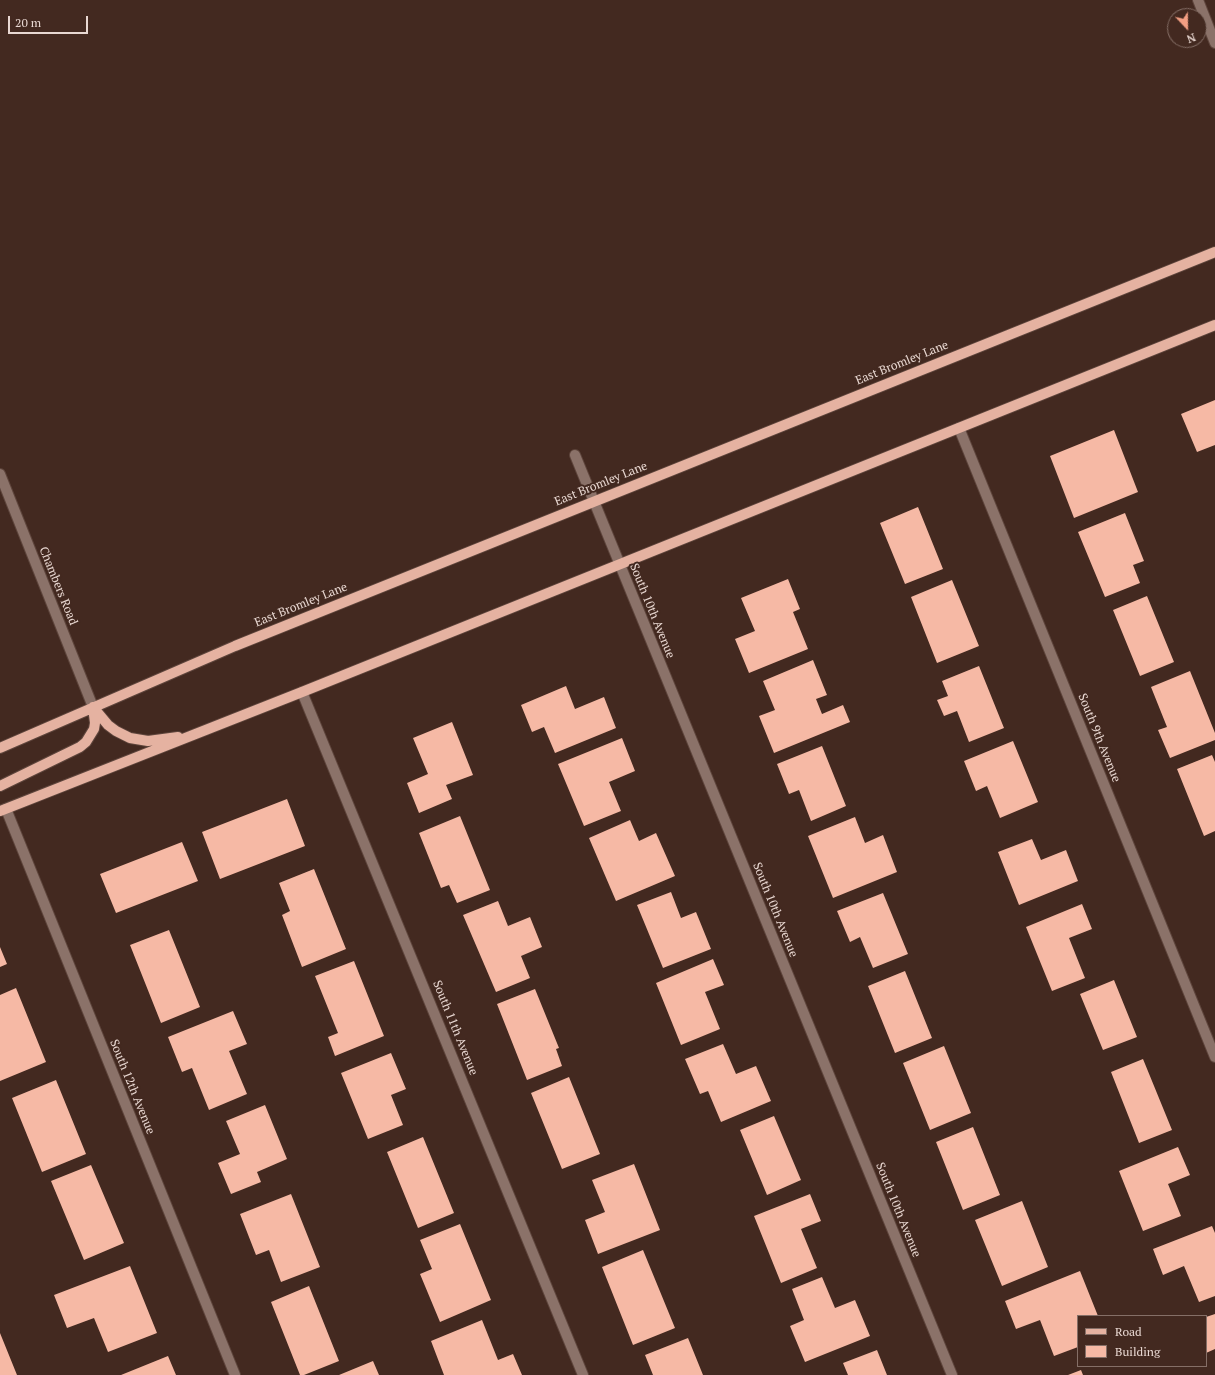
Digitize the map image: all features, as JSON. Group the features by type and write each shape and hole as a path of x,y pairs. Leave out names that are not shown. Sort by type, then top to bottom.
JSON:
{"main road":[{"name":"East Bromley Lane","path":"0,748 235,646 1215,252"},
{"path":"3,810 302,692 1215,325"},
{"path":"93,707 108,725 130,738 148,740 193,735"},
{"path":"0,786 80,747 86,742 94,729 95,723 93,707"}],"street":[{"path":"1198,0 1215,43"},
{"name":"South 9th Avenue","path":"959,428 1215,1057"},
{"name":"South 10th Avenue","path":"575,455 952,1375"},
{"name":"Chambers Road","path":"0,474 93,707"},
{"name":"South 11th Avenue","path":"302,692 583,1375"},
{"name":"South 12th Avenue","path":"3,810 235,1375"}],"building":[{"path":"1215,400 1215,445 1197,452 1181,414"},
{"path":"1114,430 1138,492 1074,518 1050,456"},
{"path":"918,507 943,569 905,584 880,523"},
{"path":"1125,513 1144,561 1133,565 1140,583 1105,597 1078,532"},
{"path":"788,579 800,609 793,612 808,649 749,673 735,639 755,631 741,598"},
{"path":"952,580 979,646 937,663 911,597"},
{"path":"1147,596 1174,662 1140,676 1113,610"},
{"path":"813,660 827,695 816,699 822,714 843,705 850,722 774,753 759,716 775,710 763,681"},
{"path":"979,666 1004,728 969,742 957,711 944,716 937,700 948,696 942,681"},
{"path":"1190,671 1215,733 1215,740 1170,758 1158,730 1167,727 1151,687"},
{"path":"566,686 575,709 604,697 616,728 555,753 544,727 532,732 521,705"},
{"path":"452,722 473,775 446,785 452,799 419,813 407,783 428,774 413,738"},
{"path":"622,738 635,771 609,782 621,811 584,826 558,764"},
{"path":"1013,741 1038,802 1000,818 987,786 976,791 964,761"},
{"path":"822,746 846,806 811,821 799,790 789,794 777,764"},
{"path":"1212,755 1215,762 1215,831 1204,836 1177,769"},
{"path":"287,799 305,846 220,879 202,832"},
{"path":"460,816 490,890 457,903 449,885 441,888 419,833"},
{"path":"855,817 865,843 883,835 897,872 833,898 808,836"},
{"path":"630,820 639,841 656,833 675,876 616,901 589,838"},
{"path":"1032,839 1041,860 1066,850 1078,881 1019,905 998,852"},
{"path":"182,842 198,881 116,913 100,874"},
{"path":"314,869 346,949 302,967 282,915 290,911 279,883"},
{"path":"671,892 681,918 696,912 711,949 663,968 637,905"},
{"path":"883,893 908,954 873,968 860,937 850,942 837,911"},
{"path":"498,901 508,926 530,917 542,947 521,956 530,978 496,992 463,915"},
{"path":"1082,904 1092,929 1069,938 1085,978 1052,991 1026,927"},
{"path":"169,930 200,1007 161,1023 130,945"},
{"path":"0,947 7,964 0,967"},
{"path":"713,959 724,985 705,992 720,1029 681,1045 656,983"},
{"path":"354,961 384,1036 335,1056 328,1037 338,1033 315,976"},
{"path":"905,971 932,1038 895,1053 868,986"},
{"path":"1114,980 1137,1037 1103,1050 1080,994"},
{"path":"16,988 46,1062 0,1081 0,995"},
{"path":"535,989 559,1048 556,1049 562,1066 527,1080 497,1004"},
{"path":"233,1011 247,1044 229,1051 247,1094 209,1110 192,1068 182,1072 168,1037"},
{"path":"723,1044 736,1074 756,1066 771,1101 721,1122 708,1091 700,1094 685,1059"},
{"path":"944,1046 971,1113 930,1130 903,1063"},
{"path":"391,1053 406,1089 391,1095 403,1125 368,1139 341,1073"},
{"path":"1143,1059 1172,1130 1139,1143 1111,1072"},
{"path":"569,1077 600,1154 562,1169 531,1093"},
{"path":"56,1080 86,1154 42,1172 12,1098"},
{"path":"265,1105 287,1159 257,1172 261,1182 231,1194 218,1163 240,1154 226,1121"},
{"path":"774,1116 801,1180 767,1195 740,1130"},
{"path":"973,1127 1000,1195 963,1210 936,1142"},
{"path":"423,1137 454,1213 418,1228 387,1152"},
{"path":"1178,1147 1190,1175 1168,1184 1181,1216 1143,1231 1119,1171"},
{"path":"634,1164 660,1230 598,1254 585,1220 605,1212 592,1180"},
{"path":"91,1165 124,1243 84,1260 51,1181"},
{"path":"291,1194 320,1267 281,1282 269,1250 256,1255 240,1214"},
{"path":"810,1194 821,1221 801,1229 817,1268 781,1283 754,1216"},
{"path":"1022,1201 1048,1267 1002,1286 975,1220"},
{"path":"460,1224 491,1300 440,1322 420,1274 432,1269 420,1240"},
{"path":"1212,1226 1215,1233 1215,1296 1199,1302 1184,1266 1163,1275 1153,1249"},
{"path":"643,1250 675,1328 633,1345 602,1267"},
{"path":"130,1266 157,1333 108,1352 94,1318 67,1328 54,1295"},
{"path":"1080,1271 1098,1315 1077,1315 1077,1347 1054,1356 1040,1320 1016,1329 1005,1301"},
{"path":"822,1277 835,1308 855,1300 870,1336 805,1362 790,1326 804,1320 792,1289"},
{"path":"309,1286 339,1361 304,1375 300,1375 271,1302"},
{"path":"1215,1314 1215,1349 1207,1353 1207,1317"},
{"path":"482,1320 498,1360 513,1354 522,1375 444,1375 431,1341"},
{"path":"0,1333 17,1375 0,1375"},
{"path":"688,1338 703,1375 653,1375 645,1355"},
{"path":"877,1350 887,1375 848,1375 843,1363"},
{"path":"168,1356 176,1375 121,1375"},
{"path":"373,1361 379,1375 339,1375"},
{"path":"1081,1370 1083,1375 1068,1375"}]}
